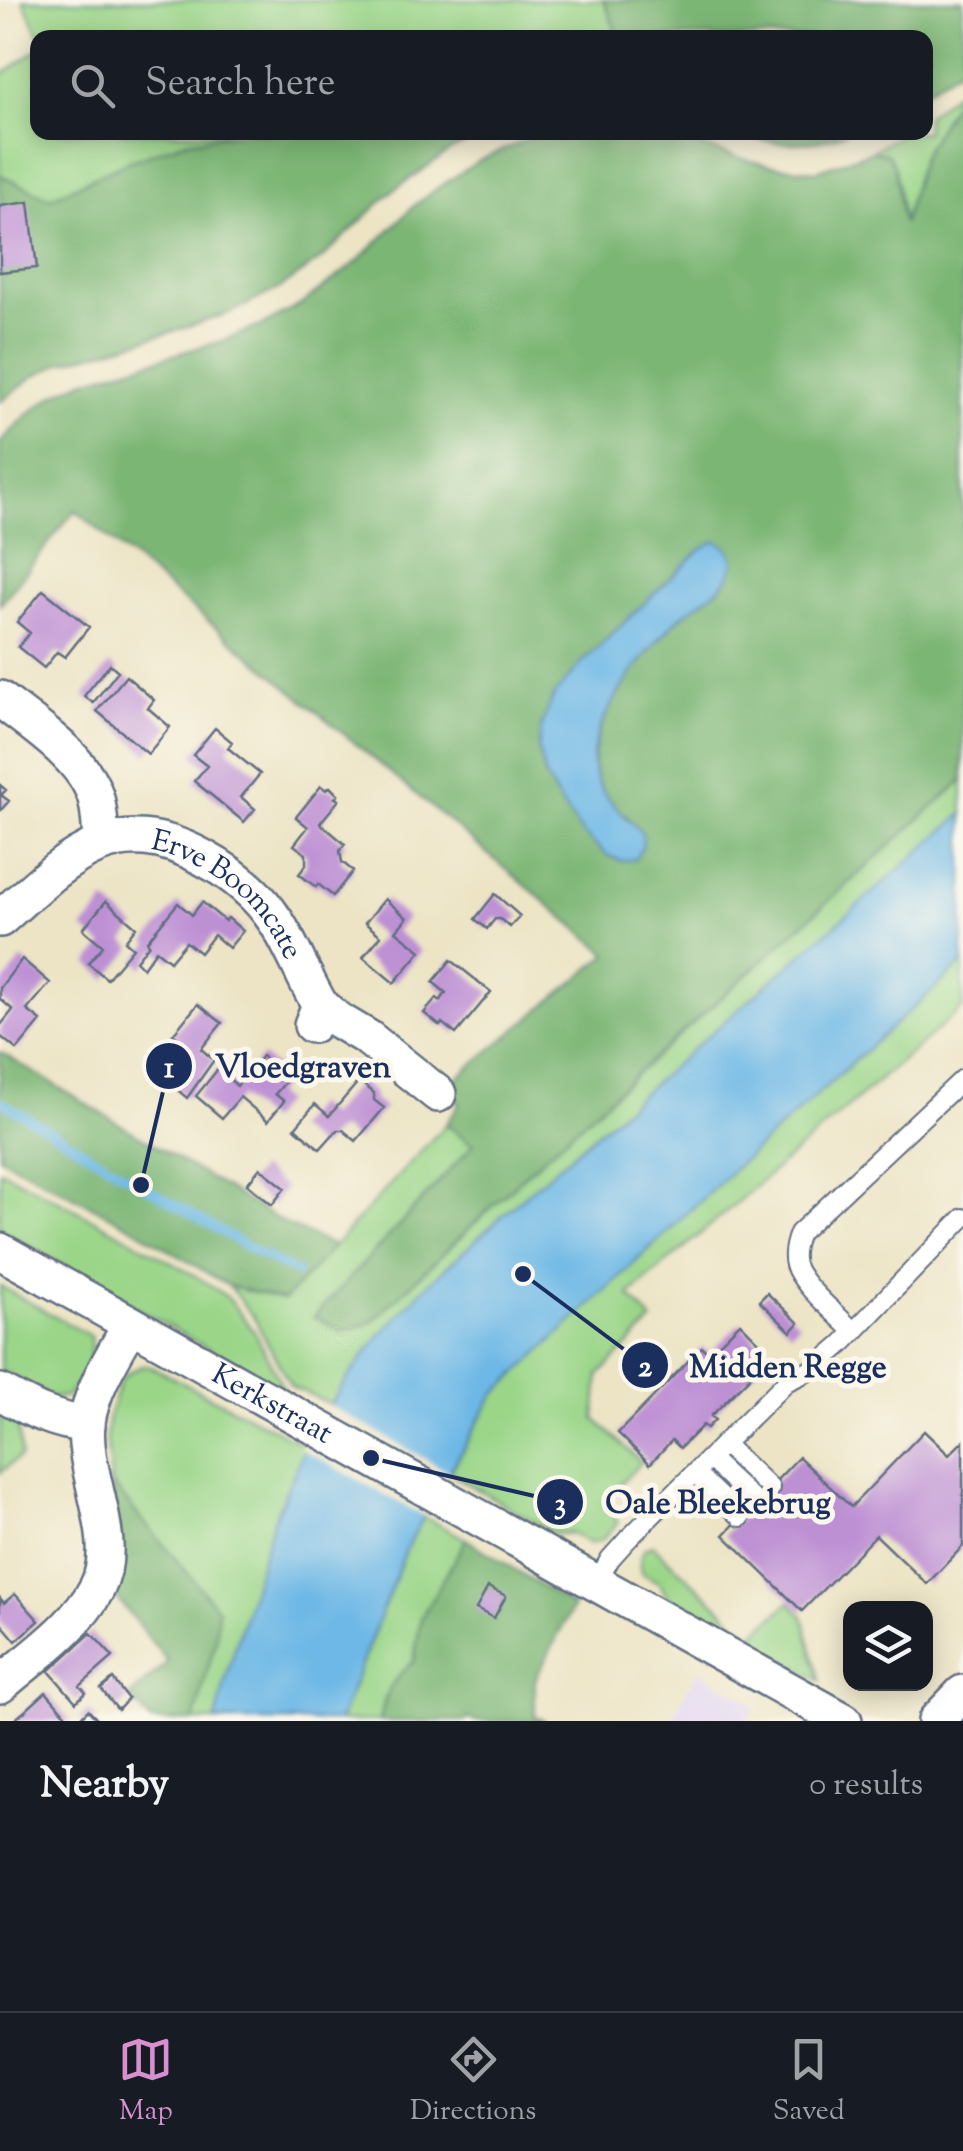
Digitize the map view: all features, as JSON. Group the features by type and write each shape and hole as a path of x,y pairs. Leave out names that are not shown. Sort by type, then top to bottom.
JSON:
{"street":[{"name":"Erve Boomcate","path":"0,699 70,757 88,778 99,813 100,843"},
{"name":"Erve Boomcate","path":"0,919 55,872 100,843 148,836 171,842 229,872 253,892 277,923 303,976 316,1015 336,1020 368,1038 438,1094"},
{"name":"Kerkstraat","path":"0,1252 844,1721"},
{"path":"0,1686 84,1608 103,1573 104,1536 89,1461 87,1425 92,1402 131,1324"},
{"path":"0,1392 61,1422 87,1425"},
{"path":"936,1721 963,1693"}],"lane":[{"path":"854,1332 795,1266 794,1246 799,1233 963,1079"},
{"path":"597,1582 626,1540 786,1382 813,1369 854,1332 963,1218"},
{"path":"724,1444 770,1488"},
{"path":"710,1459 756,1502"},
{"path":"695,1473 741,1517"}],"shaded area":[{"path":"698,1671 756,1705 748,1721 670,1721"}],"green space":[{"path":"23,0 604,0 615,30 37,30"},
{"path":"604,0 963,0 963,66 933,85 933,30 615,30"},
{"path":"30,55 30,140 194,140 127,162 50,198 0,175 0,76"},
{"path":"963,86 933,137 933,110"},
{"path":"963,87 963,780 535,1165 372,1322 343,1332 314,1317 473,1145 446,1124 460,1103 443,1089 608,954 75,510 0,605 0,443 29,413 86,380 222,341 302,304 358,261 439,187 480,160 526,140 682,140 769,165 816,171 872,151 888,154 895,168 903,224 922,156","holes":["699,551 730,574 647,653 605,718 594,763 601,788 629,818 621,861 586,836 545,776 584,661"]},
{"path":"472,140 451,150 391,192 321,259 282,287 232,312 61,363 34,376 0,402 0,175 50,198 127,162 187,141"},
{"path":"764,140 822,140 818,141"},
{"path":"891,140 931,140 922,156 903,227 895,168 888,154 872,151"},
{"path":"963,780 963,814 479,1237 381,1334 330,1404 291,1386 254,1318 229,1286 284,1300 446,1124 474,1144 315,1316 372,1322 535,1165"},
{"path":"963,963 963,1008 629,1295 653,1321 599,1375 595,1419 641,1462 603,1503 618,1522 602,1540 590,1544 572,1533 555,1534 450,1473 493,1396 734,1169"},
{"path":"0,1052 289,1226 334,1246 284,1300 229,1286 135,1229 0,1157"},
{"path":"0,1170 121,1234 227,1297 255,1333 286,1394 0,1229"},
{"path":"0,1286 90,1336 86,1370 66,1397 53,1398 0,1370"},
{"path":"144,1365 307,1446 273,1521 216,1721 194,1721 216,1639 111,1482 106,1435 109,1414 121,1380"},
{"path":"0,1406 17,1415 21,1456 0,1473"},
{"path":"110,1482 218,1609 216,1639 194,1721 151,1721 130,1696 168,1662 112,1592 123,1551"},
{"path":"424,1517 466,1539 421,1618 414,1661 385,1698 380,1721 339,1721 408,1545"},
{"path":"466,1539 573,1606 535,1680 535,1716 545,1721 380,1721 391,1687 414,1661 421,1618"},
{"path":"652,1545 751,1636 790,1602 803,1616 820,1680 666,1595 660,1583 641,1573 641,1556"}],"water":[{"path":"715,541 732,554 729,576 676,621 650,650 609,709 594,748 593,766 600,786 642,833 643,845 635,859 621,861 607,855 583,834 545,776 538,748 542,723 555,694 584,661 699,551"},
{"path":"963,814 963,963 734,1169 493,1396 408,1545 339,1721 216,1721 273,1521 312,1432 381,1334 424,1288 516,1203"}],"pier":[{"path":"325,1403 454,1475 429,1519 300,1448"}],"building":[{"path":"29,202 37,268 0,272 0,206"},
{"path":"43,590 89,627 65,657 57,652 44,668 18,647 30,633 17,622"},
{"path":"110,664 118,671 93,703 84,696"},
{"path":"126,676 154,700 148,708 170,727 148,754 97,711"},
{"path":"215,728 232,742 228,748 260,774 241,797 255,809 244,822 194,781 207,766 193,755"},
{"path":"0,785 6,790 1,795 9,801 0,811"},
{"path":"321,786 326,790 330,787 339,800 320,823 345,844 340,851 342,862 353,871 333,896 299,874 306,865 306,854 294,845 308,827 296,817"},
{"path":"495,894 520,916 510,927 495,919 487,929 475,919"},
{"path":"385,899 407,918 396,931 421,951 394,983 363,957 381,936 365,923"},
{"path":"106,901 136,927 125,941 133,948 107,979 88,963 103,946 83,929"},
{"path":"202,902 243,931 229,948 214,935 200,953 186,942 170,961 156,950 143,968 136,961 178,903 192,915"},
{"path":"22,959 50,983 27,1010 41,1021 17,1050 0,1036 0,1026 13,1010 0,999 0,988"},
{"path":"451,960 491,992 456,1034 424,1013 446,993 433,982"},
{"path":"198,1004 222,1023 201,1049 214,1060 187,1098 161,1076 187,1045 173,1034"},
{"path":"262,1056 289,1078 275,1094 284,1101 268,1121 240,1097 222,1118 196,1096 218,1069 237,1086"},
{"path":"359,1081 384,1108 356,1141 343,1130 337,1130 320,1149 295,1128 315,1104 329,1116"},
{"path":"260,1168 285,1188 272,1205 247,1184"},
{"path":"767,1293 799,1323 791,1332 759,1301"},
{"path":"740,1323 764,1347 749,1362 757,1370 711,1416 715,1420 707,1428 703,1425 680,1448 672,1440 650,1464 618,1433 702,1347 709,1354"},
{"path":"924,1431 949,1455 963,1441 963,1546 927,1584 876,1535 802,1611 724,1535 799,1457 851,1507"},
{"path":"488,1587 506,1596 494,1618 476,1609"},
{"path":"15,1594 39,1621 16,1641 0,1622 0,1598 4,1603"},
{"path":"91,1633 113,1657 80,1686 86,1693 76,1702 49,1671"},
{"path":"113,1679 128,1699 118,1710 101,1689"},
{"path":"46,1692 71,1721 13,1721 24,1712"},
{"path":"88,1710 99,1721 79,1719"}],"waterway":[{"path":"0,1101 297,1273"}],"place":[{"name":"Vloedgraven","path":"141,1185"},
{"name":"Midden Regge","path":"523,1274"},
{"name":"Oale Bleekebrug","path":"371,1458"}]}
